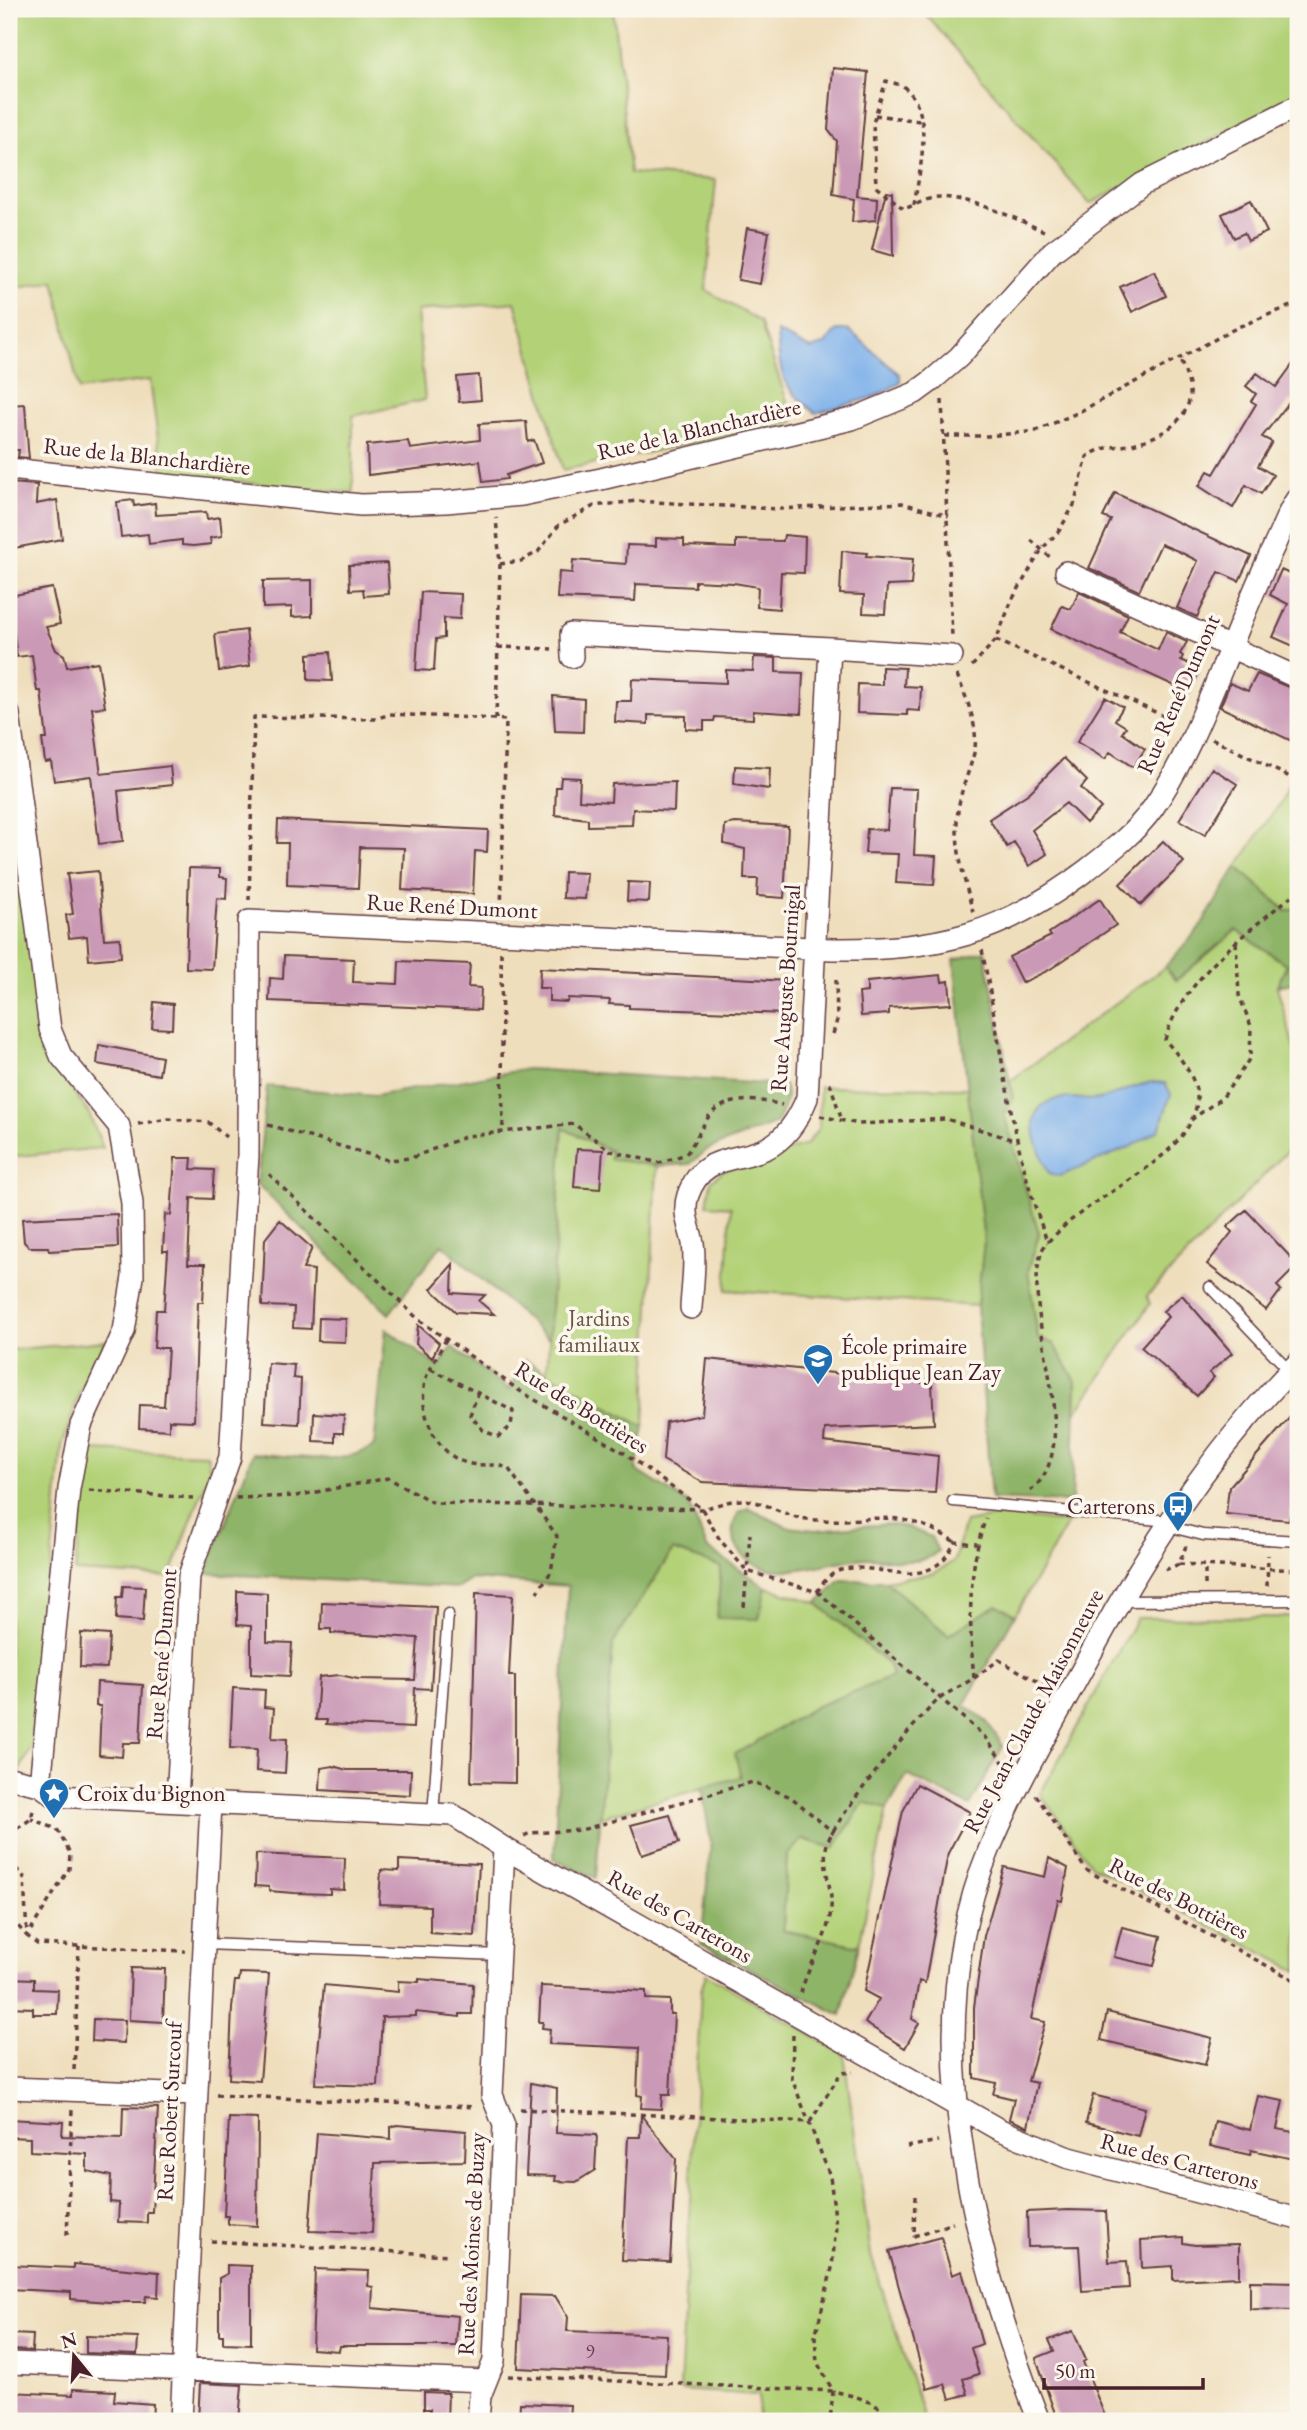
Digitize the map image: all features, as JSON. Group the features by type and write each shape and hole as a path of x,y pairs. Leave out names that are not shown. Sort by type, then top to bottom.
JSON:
{"street":[{"name":"Rue de la Blanchardière","path":"9,469 361,505 494,499 601,479 852,419 915,393 930,382 959,357 1065,241 1142,184 1298,106"},
{"name":"Rue René Dumont","path":"177,1801 189,1576 230,1457 245,1147 249,921 822,949 888,950 979,933 1029,910 1111,852 1151,810 1179,766 1231,647 1245,607 1298,497"},
{"path":"1066,572 1298,678"},
{"path":"572,653 571,634 952,656"},
{"name":"Rue Auguste Bournigal","path":"691,1308 693,1244 687,1224 688,1195 702,1172 718,1160 767,1148 789,1132 807,1098 822,949 830,648"},
{"path":"9,714 37,943 53,1041 68,1066 119,1126 131,1203 133,1277 124,1331 81,1425 69,1489 40,1785"},
{"name":"Rue Jean-Claude Maisonneuve","path":"1039,2421 994,2290 978,2228 957,2107 954,2040 957,1983 969,1915 988,1852 1019,1785 1121,1601 1168,1523 1227,1443 1294,1367"},
{"name":"Rue des Carterons","path":"9,1777 40,1785 55,1796 453,1815 504,1848 957,2107 1066,2157 1298,2219"},
{"name":"Rue Robert Surcouf","path":"181,2421 211,1803"},
{"name":"Rue des Moines de Buzay","path":"9,2362 182,2371 487,2378 494,2361 504,2125 492,2095 501,1955 504,1848"},
{"path":"9,2088 196,2095"},
{"path":"478,2421 480,2396 487,2378"}],"lane":[{"path":"1210,1287 1294,1367"},
{"path":"953,1501 1168,1523 1188,1533 1298,1541"},
{"path":"1121,1601 1298,1600"},
{"path":"433,1814 448,1614"},
{"path":"204,1948 501,1955"}],"path":[{"path":"914,205 924,138 917,104 905,87 886,81 873,123 876,186 904,209 938,197 991,208 1065,241"},
{"path":"876,115 920,121"},
{"path":"945,436 988,436 1036,431 1077,413 1238,327 1298,303"},
{"path":"1048,1243 1036,1214 1017,1142 979,933 959,861 957,822 961,786 974,751 970,708 957,674 977,663 996,640 1012,600 1042,550 1059,531 1074,505 1087,457 1101,447 1129,445 1157,436 1173,427 1186,409 1191,393 1180,359"},
{"path":"930,382 942,398 949,516 952,656"},
{"path":"494,499 500,564 496,719"},
{"path":"500,564 521,561 538,552 559,525 594,506 637,501 777,509 902,503 949,516"},
{"path":"1031,540 1042,550"},
{"path":"996,640 1298,781"},
{"path":"498,647 572,653"},
{"path":"249,921 254,717 375,719 390,714 506,720 500,934 503,1132"},
{"path":"1005,1507 1017,1503 1042,1481 1053,1448 1053,1388 1035,1281 1042,1249 1073,1217 1166,1155 1191,1120 1198,1098 1189,1073 1165,1040 1169,1025 1192,992 1236,940 1298,891"},
{"path":"1191,1120 1223,1097 1250,1058 1251,1026 1239,995 1236,940"},
{"path":"822,949 837,995 837,1020 832,1039"},
{"path":"827,1073 842,1121"},
{"path":"245,1147 264,1124 388,1160 411,1158 467,1136 574,1124 611,1150 659,1163 686,1154 709,1117 720,1107 738,1101 755,1101 859,1124 946,1119 1017,1142"},
{"name":"Rue des Bottières","path":"119,1126 168,1119 208,1122 245,1147 419,1320 520,1391 623,1452 702,1509 720,1540 747,1572"},
{"path":"446,1339 430,1370 423,1399 431,1429 445,1454 477,1467 498,1464 508,1468 557,1535 551,1572 537,1592"},
{"path":"430,1370 513,1411 511,1426 498,1437 483,1430 470,1415 478,1394"},
{"path":"69,1489 217,1499 296,1496 388,1478 434,1503 702,1509 746,1500 793,1517 810,1520 887,1516 940,1532 955,1542 978,1544"},
{"path":"974,1678 971,1606 978,1544 991,1506"},
{"path":"1157,1601 1161,1574 1178,1564 1186,1550 1188,1533"},
{"path":"744,1607 750,1534"},
{"path":"1267,1600 1268,1539"},
{"path":"817,1592 826,1579 838,1571 892,1573 929,1570 939,1565 955,1542"},
{"path":"1178,1564 1298,1570"},
{"path":"747,1572 817,1592 984,1736 1006,1766"},
{"path":"830,2421 833,2391 817,2362 815,2337 832,2268 836,2226 830,2176 792,2079 791,2056 803,1983 822,1940 832,1907 825,1877 827,1844 848,1807 939,1699 999,1660 1048,1688"},
{"path":"504,1848 530,1833 582,1830 753,1782 791,1797 834,1833"},
{"path":"9,1834 31,1819 40,1785"},
{"name":"Rue des Bottières","path":"1035,1794 1086,1870 1298,1982"},
{"path":"27,1936 69,1869 70,1853 58,1829 31,1819"},
{"path":"9,1861 24,1877 27,1936"},
{"path":"9,1926 17,1925 37,1944 204,1948"},
{"path":"810,2122 841,2073 864,2073"},
{"path":"907,2147 938,2141"},
{"path":"915,2196 914,2236 953,2223"},
{"path":"188,2240 448,2255"},
{"path":"487,2378 833,2391 872,2402 894,2421"}],"green space":[{"path":"9,9 613,9 630,173 716,180 706,290 760,322 794,422 563,470 515,302 417,311 425,400 353,416 353,493 163,475 150,380 79,390 54,280 9,289"},
{"path":"921,9 1298,9 1298,94 1090,204"},
{"path":"1298,764 1298,908 1287,911 1237,867 1280,802"},
{"path":"9,768 41,1045 89,1114 103,1148 9,1157"},
{"path":"1237,867 1286,911 1298,908 1298,982 1277,986 1287,965 1236,930 1176,980 1165,967 1199,929"},
{"path":"1236,930 1287,965 1277,986 1298,1063 1298,1140 1147,1296 1150,1304 1075,1414 1076,1381 1038,1339 1028,1271 1039,1234 1004,1114 1013,1099 1010,1081 1165,967 1177,980"},
{"path":"985,951 1013,1099 1004,1114 1039,1234 1028,1271 1038,1339 1053,1343 1076,1381 1072,1502 991,1499 977,1306 984,1242 954,960"},
{"path":"527,1069 784,1085 787,1097 777,1123 708,1149 690,1164 657,1166 610,1159 611,1151 563,1128 549,1339 442,1244 389,1314 257,1184 267,1086 374,1096"},
{"path":"820,1087 968,1088 984,1242 977,1306 726,1290 731,1207 707,1205 711,1181 723,1171 806,1145 819,1128"},
{"name":"Jardins familiaux","path":"563,1128 611,1152 610,1159 657,1166 644,1427 547,1374"},
{"path":"386,1329 439,1367 452,1347 510,1390 525,1360 644,1427 636,1470 689,1504 707,1548 766,1587 759,1619 717,1618 721,1567 673,1550 613,1643 596,1878 554,1859 568,1586 472,1579 458,1588 206,1573 253,1453 331,1458 361,1452 374,1446"},
{"path":"106,1341 79,1394 62,1446 34,1743 9,1790 9,1350"},
{"path":"88,1450 207,1454 210,1470 170,1577 75,1572"},
{"path":"748,1508 787,1527 815,1530 887,1524 907,1527 931,1537 938,1551 922,1560 913,1561 865,1558 797,1569 763,1567 748,1560 733,1538 733,1525 739,1512"},
{"path":"1006,1515 1068,1523 1015,1615 997,1606 948,1635 885,1581 934,1573 954,1561 965,1522"},
{"path":"673,1550 722,1567 758,1618 766,1587 817,1603 889,1665 893,1677 817,1706 741,1777 598,1818 613,1643"},
{"path":"841,1580 885,1581 948,1635 997,1605 1015,1615 964,1705 987,1722 1003,1746 970,1806 907,1775 887,1809 864,1802 834,1848 803,1839 787,1855 783,1930 859,1946 841,2015 701,1944 711,1844 702,1787 741,1777 735,1754 817,1706 892,1677 889,1665 817,1603"},
{"path":"1298,1617 1298,1971 1092,1866 1040,1794 1137,1618"},
{"path":"864,1802 887,1809 859,1946 782,1930 787,1855 802,1839 834,1848"},
{"path":"706,1974 844,2054 871,2255 925,2421 758,2421 759,2395 680,2390 701,1991"}],"water":[{"path":"837,330 849,330 900,375 900,383 874,397 816,413 795,395 784,379 777,332 811,349 825,344"},
{"path":"1152,1082 1165,1083 1171,1094 1159,1130 1130,1147 1060,1176 1049,1173 1039,1149 1034,1126 1035,1115 1041,1107 1051,1101 1067,1098 1100,1099"}],"building":[{"path":"833,68 868,72 857,196 877,198 876,220 852,222 854,199 833,195 837,141 828,130"},
{"path":"886,191 892,192 893,256 872,250"},
{"path":"1251,200 1267,232 1248,241 1244,233 1234,238 1222,214"},
{"path":"747,228 769,232 760,284 738,280"},
{"path":"1154,271 1166,296 1132,312 1120,287"},
{"path":"1298,357 1298,406 1291,400 1262,437 1272,442 1258,466 1273,475 1261,494 1246,485 1233,508 1199,486 1208,471 1214,474 1256,404 1251,401 1256,394 1246,386 1257,373 1276,387"},
{"path":"479,375 481,400 459,402 457,377"},
{"path":"25,404 29,458 18,457 19,450 9,450 9,405"},
{"path":"526,421 528,442 534,440 542,463 506,475 507,479 483,482 480,461 368,475 367,445 408,441 410,449 480,440 479,424"},
{"path":"9,483 37,485 36,504 57,500 62,539 9,549"},
{"path":"1115,493 1251,556 1239,581 1219,572 1197,617 1177,608 1198,561 1180,552 1161,544 1139,591 1089,568 1111,520 1103,517"},
{"path":"133,500 134,506 155,503 156,515 206,512 207,519 220,517 222,536 210,538 211,544 193,546 182,545 182,540 149,544 148,534 121,537 117,502"},
{"path":"784,535 805,537 804,573 781,572 779,609 757,607 758,587 695,581 695,587 636,584 635,601 557,598 559,572 572,573 573,560 626,564 627,545 656,546 656,538 684,539 684,546 736,548 736,540 783,541"},
{"path":"842,551 867,553 866,556 913,559 911,585 887,586 885,614 863,613 864,595 840,594"},
{"path":"387,563 389,594 364,596 363,589 350,590 349,565"},
{"path":"1281,570 1298,578 1298,648 1273,637 1288,604 1270,595"},
{"path":"312,580 312,616 292,617 292,607 263,608 263,581"},
{"path":"52,588 60,624 46,627 56,650 64,655 67,667 98,662 105,707 92,708 101,774 170,766 172,785 118,791 123,841 99,844 91,776 54,781 51,761 45,762 42,739 47,739 41,691 37,691 32,655 17,657 9,596"},
{"path":"421,592 461,594 460,619 444,618 444,638 436,639 434,671 416,670"},
{"path":"1079,592 1128,615 1120,632 1158,650 1166,632 1187,642 1180,654 1183,656 1181,660 1200,669 1190,693 1051,629 1062,606 1071,609"},
{"path":"246,630 250,666 219,671 215,634"},
{"path":"330,652 332,681 308,680 308,654"},
{"path":"754,657 776,658 776,672 803,673 801,714 753,711 753,719 715,717 714,721 704,721 704,730 686,729 686,716 648,715 648,724 615,722 616,701 631,701 632,679 726,683 726,670 753,671"},
{"path":"882,667 905,668 904,686 921,687 920,711 907,710 907,715 857,713 858,684 882,685"},
{"path":"1257,674 1298,691 1298,744 1220,707 1230,683 1248,691"},
{"path":"553,696 584,699 583,732 555,731"},
{"path":"1105,697 1123,707 1115,720 1126,727 1122,733 1145,749 1133,767 1110,752 1105,759 1077,742"},
{"path":"1064,758 1087,781 1081,788 1101,808 1086,823 1066,803 1032,830 1047,854 1029,866 1014,842 1007,847 989,819 1029,793"},
{"path":"735,766 770,768 769,789 734,784"},
{"path":"1212,768 1237,784 1205,835 1179,820"},
{"path":"561,777 580,778 579,800 611,802 612,784 675,782 674,811 633,809 632,825 588,826 588,819 555,815 556,787 560,787"},
{"path":"890,788 917,789 914,855 936,856 934,885 896,883 898,854 865,853 867,829 887,830"},
{"path":"278,820 488,830 487,852 475,851 473,894 402,890 404,848 360,847 358,888 287,885 288,843 277,843"},
{"path":"735,823 788,826 784,898 757,896 758,879 744,879 745,849 724,844 725,825"},
{"path":"1163,841 1184,862 1141,905 1120,884"},
{"path":"189,868 220,869 220,877 227,878 226,899 217,898 212,969 186,968"},
{"path":"98,871 104,939 120,938 121,957 89,960 87,936 69,938 66,915 73,914 67,874"},
{"path":"564,872 587,873 585,899 563,898"},
{"path":"628,882 650,883 649,902 627,901"},
{"path":"1100,899 1116,925 1049,970 1022,983 1009,957 1051,936 1049,933"},
{"path":"284,956 354,959 353,982 398,984 399,961 470,964 468,987 481,988 480,1010 269,1001 270,978 283,979"},
{"path":"540,968 789,981 787,1014 629,1008 629,1005 609,1004 610,1000 568,998 567,1002 549,1001 549,988 539,988"},
{"path":"941,975 942,982 949,981 951,1004 889,1008 889,1014 861,1016 859,993 867,992 867,982"},
{"path":"154,1002 173,1004 172,1029 152,1028"},
{"path":"99,1045 162,1057 159,1075 97,1064"},
{"path":"577,1149 603,1150 600,1189 574,1187"},
{"path":"175,1158 192,1158 191,1169 214,1170 212,1199 191,1198 188,1264 205,1264 203,1302 198,1302 194,1421 169,1420 169,1430 139,1428 140,1405 164,1406 168,1348 154,1348 156,1310 164,1310 168,1251 163,1251 165,1214 171,1215"},
{"path":"1246,1210 1298,1265 1277,1286 1281,1290 1266,1310 1207,1264 1232,1232 1227,1227"},
{"path":"117,1214 118,1247 49,1251 48,1247 29,1247 24,1242 22,1219"},
{"path":"280,1220 312,1248 303,1269 314,1270 311,1329 293,1328 294,1307 262,1306 265,1239"},
{"path":"453,1264 452,1293 485,1295 479,1301 494,1314 456,1312 431,1289"},
{"path":"1182,1295 1232,1353 1209,1373 1214,1377 1197,1396 1141,1347 1168,1317 1163,1311"},
{"path":"319,1318 346,1319 345,1342 318,1341"},
{"path":"418,1325 439,1343 432,1358 416,1344"},
{"path":"707,1359 932,1384 934,1424 825,1429 824,1442 938,1456 935,1493 702,1482 663,1460 666,1422 702,1415"},
{"path":"268,1363 294,1365 293,1378 301,1379 299,1424 264,1422"},
{"path":"1298,1408 1298,1511 1291,1510 1289,1520 1226,1514 1229,1487"},
{"path":"314,1413 344,1415 343,1433 335,1433 335,1442 313,1441"},
{"path":"123,1586 145,1587 143,1621 116,1619 117,1597 122,1597"},
{"path":"237,1591 267,1593 267,1642 292,1643 290,1676 251,1674 251,1626 237,1625"},
{"path":"476,1593 513,1595 509,1676 515,1676 515,1783 471,1782"},
{"path":"322,1602 436,1607 431,1689 415,1688 413,1728 326,1724 327,1720 316,1720 319,1677 340,1675 358,1679 415,1680 418,1638 331,1633 331,1629 321,1629"},
{"path":"81,1633 109,1635 107,1668 80,1667"},
{"path":"97,1682 143,1685 140,1743 123,1743 122,1757 99,1755 101,1706 96,1706"},
{"path":"233,1688 265,1690 264,1707 274,1708 272,1738 287,1739 285,1773 256,1771 257,1749 230,1748"},
{"path":"333,1766 347,1770 411,1770 410,1795 320,1790 321,1768"},
{"path":"917,1784 970,1812 948,1853 925,1983 919,1981 912,2019 919,2023 905,2048 865,2023 879,1999 864,1991 903,1811"},
{"path":"670,1815 679,1843 642,1855 631,1825"},
{"path":"256,1854 345,1858 344,1890 330,1889 330,1894 294,1893 269,1891 269,1887 255,1886"},
{"path":"1049,1858 1068,1868 1031,2019 1045,2022 1028,2081 1037,2083 1028,2127 1009,2119 1014,2099 993,2094 996,2083 974,2078 974,2007 984,1936 1004,1867 1045,1877"},
{"path":"399,1860 479,1864 475,1936 430,1933 430,1906 379,1904 381,1870 399,1871"},
{"path":"1122,1927 1161,1936 1154,1966 1114,1957"},
{"path":"131,1968 165,1969 163,2022 129,2020"},
{"path":"240,1973 269,1974 260,2081 229,2079 232,2008 235,1981 239,1981"},
{"path":"9,1978 34,1979 34,1989 58,1990 57,2014 33,2014 33,2008 9,2007"},
{"path":"419,1979 473,1984 472,2014 460,2014 460,2017 416,2012 416,2016 382,2017 378,2086 315,2084 324,1985 398,1992 398,1981 419,1982"},
{"path":"541,1986 646,1991 646,1999 670,2000 670,2014 674,2014 670,2095 662,2095 661,2109 641,2108 642,2096 637,2095 639,2048 549,2044 550,2029 542,2028 543,2022 539,2022"},
{"path":"1107,2012 1212,2038 1205,2065 1101,2040"},
{"path":"93,2019 125,2020 124,2043 92,2041"},
{"path":"531,2083 557,2088 556,2133 597,2135 595,2170 576,2182 555,2181 556,2176 526,2175"},
{"path":"1093,2095 1145,2108 1138,2136 1086,2123"},
{"path":"1258,2096 1283,2101 1277,2129 1298,2133 1298,2160 1251,2150 1250,2155 1210,2146 1215,2121 1250,2130"},
{"path":"123,2107 158,2108 152,2212 147,2212 147,2223 118,2222 119,2203 110,2202 111,2176 87,2171 87,2154 30,2151 30,2138 9,2137 9,2119 63,2122 62,2136 122,2138"},
{"path":"641,2115 676,2159 670,2262 622,2260 628,2137 640,2137"},
{"path":"229,2118 258,2119 257,2226 228,2224 228,2216 224,2216"},
{"path":"397,2125 466,2131 465,2161 375,2163 372,2233 309,2231 317,2133 391,2139 391,2127"},
{"path":"1106,2211 1109,2262 1127,2261 1129,2288 1082,2291 1079,2246 1028,2247 1027,2212"},
{"path":"941,2237 952,2275 962,2271 982,2344 971,2348 979,2374 963,2379 968,2394 950,2399 945,2384 927,2389 889,2251"},
{"path":"1183,2237 1183,2243 1195,2245 1239,2244 1239,2277 1173,2280 1173,2266 1142,2268 1141,2240"},
{"path":"73,2264 159,2272 158,2297 146,2296 145,2302 109,2302 71,2299 71,2292 9,2289 9,2265 73,2268"},
{"path":"227,2265 251,2266 251,2344 223,2343 223,2335 219,2335 219,2278 227,2274"},
{"path":"315,2269 369,2271 368,2286 373,2287 372,2308 458,2316 456,2346 340,2346 339,2351 312,2349"},
{"path":"1250,2281 1298,2282 1298,2310 1250,2309"},
{"path":"521,2295 555,2296 568,2317 567,2331 667,2335 665,2375 518,2368"},
{"path":"1073,2331 1107,2421 1059,2421 1053,2408 1036,2358 1054,2351 1049,2340"},
{"path":"11,2334 33,2335 32,2351 10,2350"},
{"path":"86,2336 138,2338 137,2355 86,2353"},
{"path":"200,2383 242,2385 239,2421 198,2421"},
{"path":"73,2389 115,2391 114,2401 153,2404 152,2421 9,2420 9,2392 73,2395"},
{"path":"424,2392 448,2393 447,2421 430,2421 430,2409 424,2409"},
{"path":"520,2403 570,2405 569,2421 519,2421"}],"place":[{"name":"École primaire publique Jean Zay","path":"818,1386"},
{"name":"Carterons","path":"1178,1533"},
{"name":"Croix du Bignon","path":"54,1820"}]}
